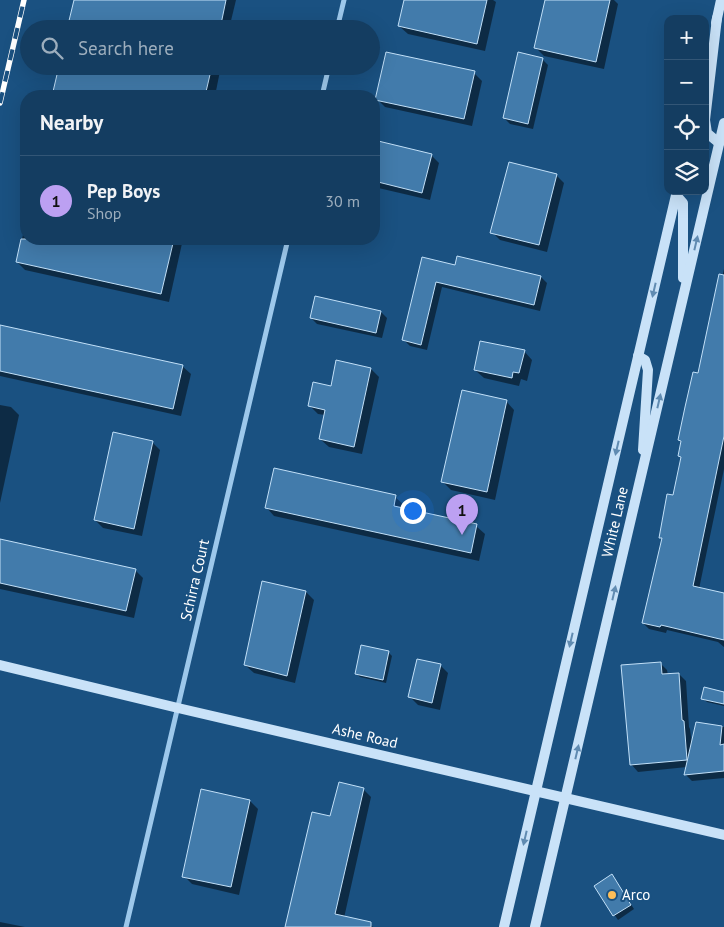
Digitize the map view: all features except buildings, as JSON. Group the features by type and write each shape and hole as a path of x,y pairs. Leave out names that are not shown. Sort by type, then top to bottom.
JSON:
{"main road":[{"path":"707,60 721,0"},
{"path":"707,105 717,18"},
{"name":"White Lane","path":"535,927 684,296 722,144 724,123"},
{"path":"709,134 722,144"},
{"name":"White Lane","path":"504,927 676,195"},
{"path":"677,195 683,203 684,296"},
{"path":"638,356 645,360 648,370 640,481"},
{"name":"Ashe Road","path":"0,665 724,835"}],"street":[{"path":"339,20 344,0"},
{"path":"323,90 327,75"},
{"name":"Schirra Court","path":"126,927 287,245"}],"railway":[{"path":"0,103 24,0"}],"place":[{"name":"Pep Boys","path":"462,535"},
{"name":"Arco","path":"612,895"}]}
